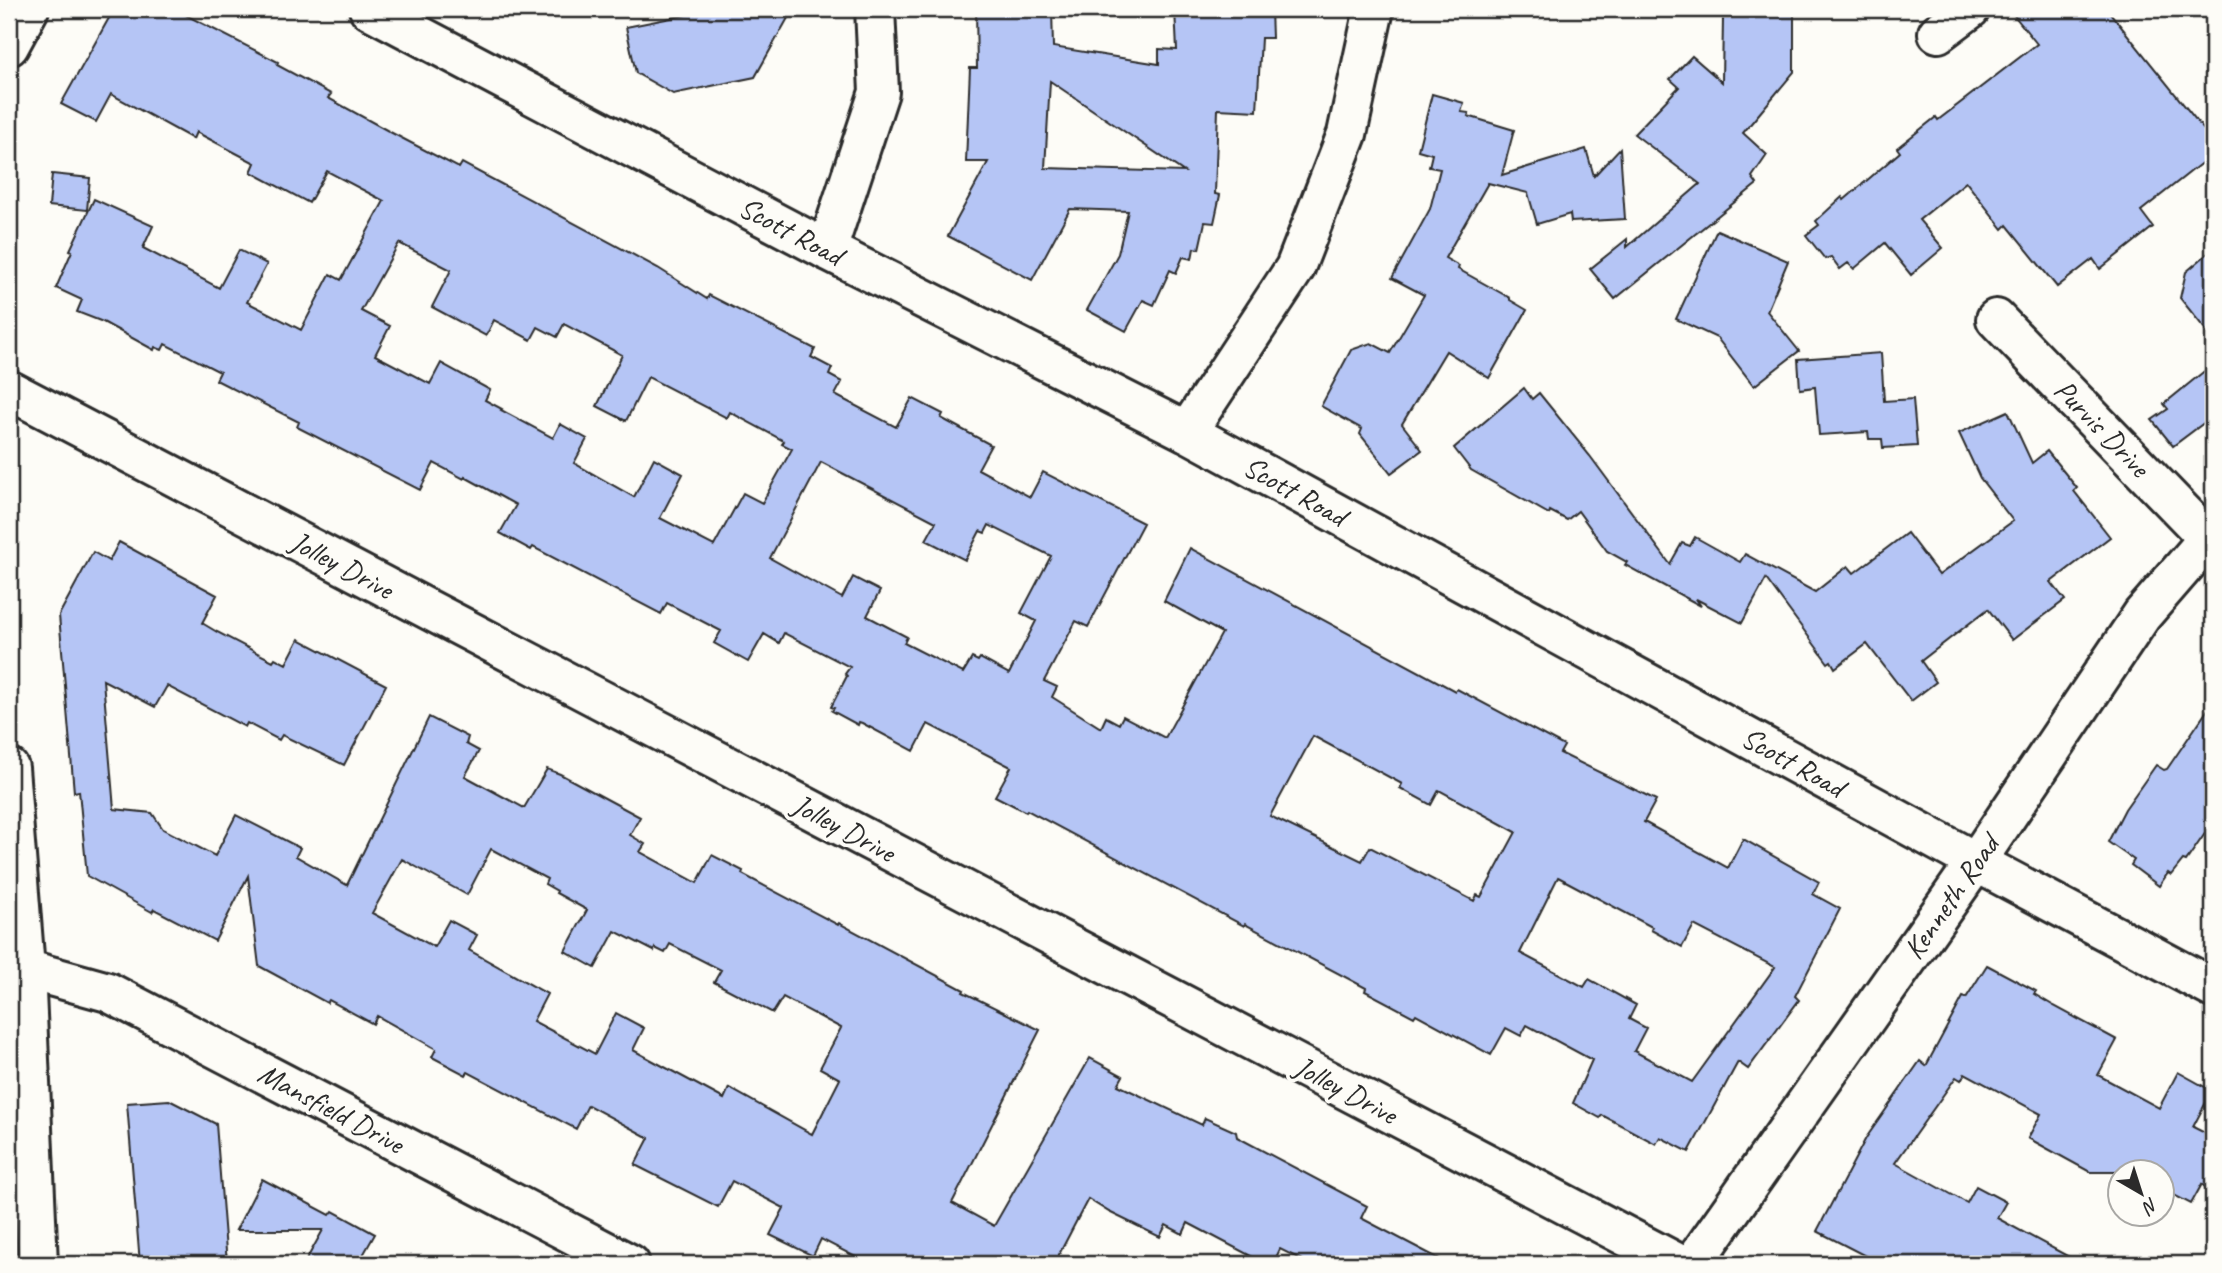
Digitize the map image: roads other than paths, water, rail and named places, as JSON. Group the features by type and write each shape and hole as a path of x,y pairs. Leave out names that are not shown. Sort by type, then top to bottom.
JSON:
{"street":[{"path":"9,46 29,9"},
{"name":"Scott Road","path":"369,9 827,250 1187,432 1976,862 2213,988"},
{"path":"827,250 879,92 876,9"},
{"path":"1187,432 1295,268 1347,134 1374,9"},
{"path":"1938,33 1970,9"},
{"name":"Purvis Drive","path":"1996,319 2211,535"},
{"name":"Jolley Drive","path":"9,390 1679,1264"},
{"name":"Kenneth Road","path":"1692,1264 1976,862 2142,615 2211,535"},
{"path":"9,768 25,969 38,1264"},
{"name":"Mansfield Drive","path":"25,969 108,992 630,1264"}]}
